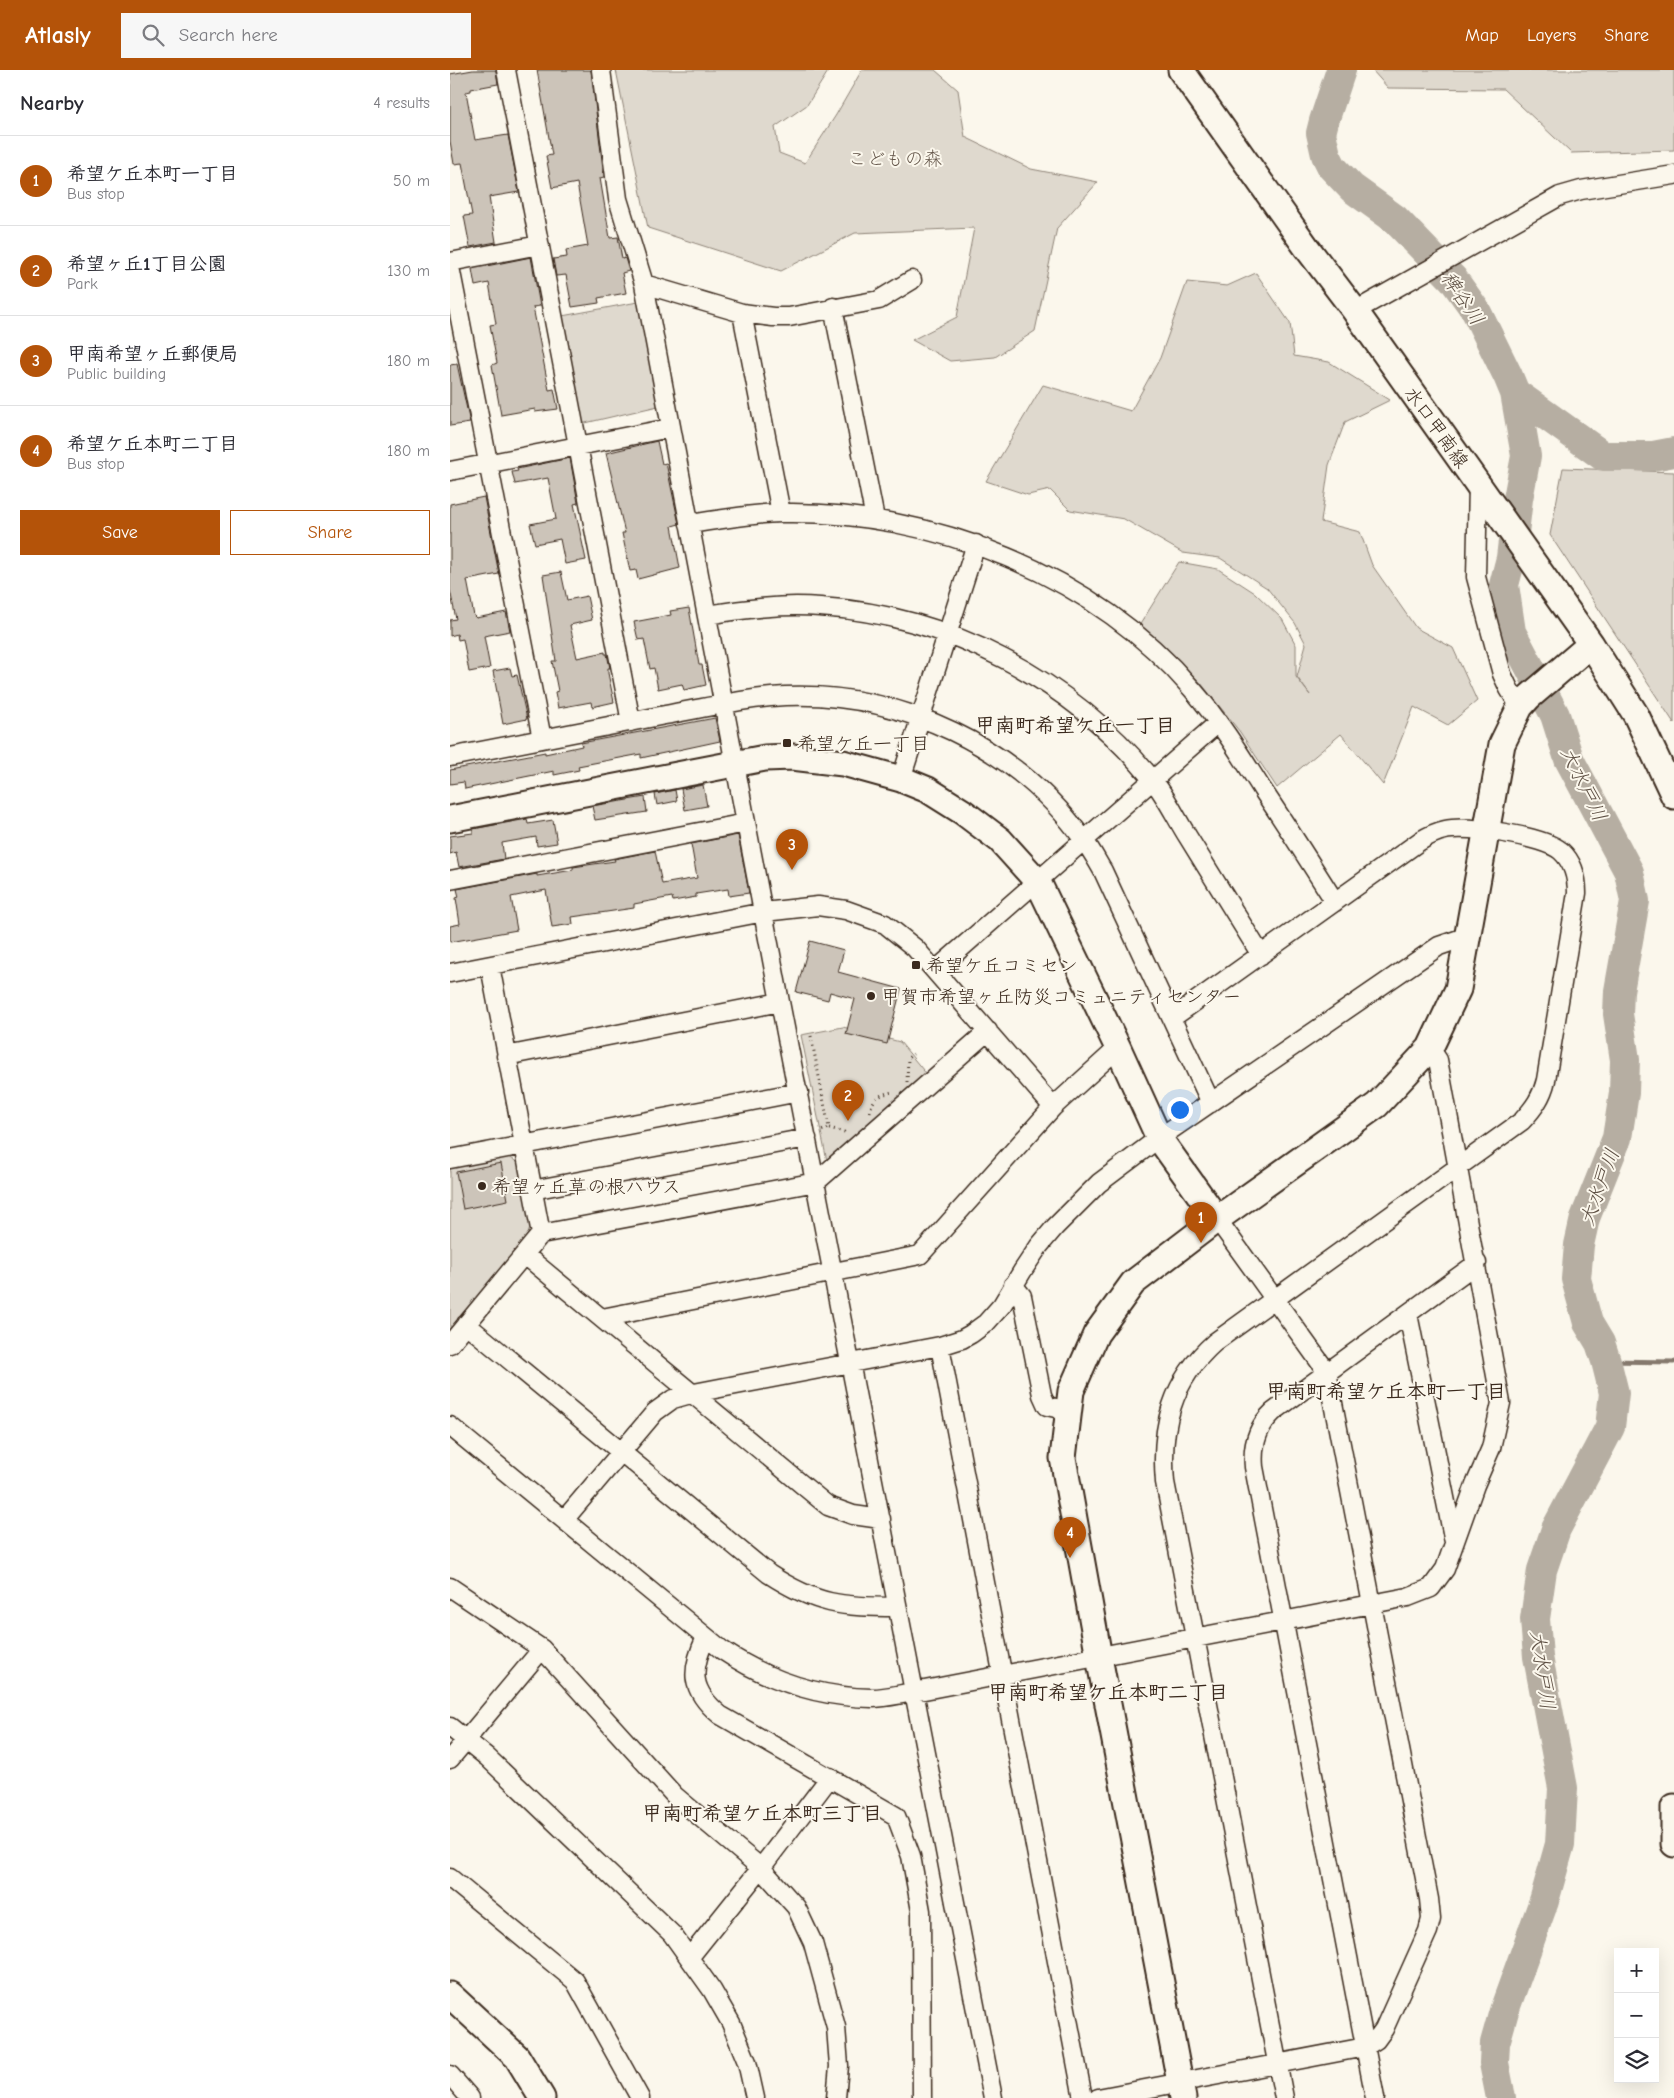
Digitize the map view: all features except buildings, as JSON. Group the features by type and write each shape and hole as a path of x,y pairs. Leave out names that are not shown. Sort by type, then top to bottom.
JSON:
{"street":[{"path":"506,70 631,722"},
{"path":"601,70 618,199 644,284 780,1002 993,2098"},
{"name":"水口甲南線","path":"1181,70 1307,248 1356,311 1591,644 1636,715 1674,796"},
{"path":"1356,311 1560,196 1581,190 1674,175"},
{"path":"450,262 539,245"},
{"path":"450,267 542,739"},
{"path":"644,284 742,313 789,317 833,307 879,300 912,280"},
{"path":"833,307 875,519"},
{"path":"742,313 781,513"},
{"path":"450,471 670,428"},
{"path":"1478,484 1476,577 1502,674 1508,689 1524,702"},
{"path":"689,524 781,513 829,514 875,519 908,525 976,544 1009,557 1053,580 1108,613 1165,660 1191,687 1219,722 1335,902"},
{"path":"900,779 976,544"},
{"path":"707,614 754,608 819,607 880,614 911,621 986,649 1071,700 1116,740 1153,780 1261,955"},
{"path":"1182,2090 1063,1458 1071,1391 1096,1334 1133,1283 1217,1219 1377,1105 1430,1048 1458,989 1502,744 1524,702 1591,644"},
{"path":"451,754 765,698 803,696 864,702 920,717 970,740 1009,765 1043,793 1085,841 1103,871 1211,1103"},
{"path":"936,970 1219,722"},
{"path":"450,818 765,758 792,757 843,763 900,779 928,790 1000,840 1038,882 1159,1138 1327,1372 1428,1890 1431,1918 1428,1931 1384,2029 1376,2040 1365,2047 1277,2064 1182,2090 1098,2098"},
{"path":"450,880 746,823"},
{"path":"1172,1018 1430,835 1446,829 1460,828 1538,839 1561,851 1574,870 1577,893 1548,1071 1542,1094 1534,1108 1522,1121 1275,1297 1203,1352 1174,1396 1165,1427 1162,1459 1165,1482 1284,2098"},
{"path":"450,973 764,912 818,906 846,910 873,918 885,924 905,939 936,970 1052,1107"},
{"path":"564,1520 663,1405 673,1399 694,1393 850,1362 940,1346 962,1339 986,1323 1002,1305 1039,1246 1068,1212 1099,1183 1159,1138 1438,946 1468,936"},
{"path":"490,966 541,1234"},
{"path":"506,1056 780,1002"},
{"path":"450,1344 541,1234 816,1182 988,1031"},
{"path":"602,1318 834,1273 920,1254 1052,1107 1118,1048"},
{"path":"450,1426 706,1637 755,1670 805,1689 838,1695 874,1698 914,1692 1372,1603 1408,1598 1431,1588 1445,1569 1475,1485 1491,1448 1501,1403 1477,1263 1438,1060 1430,1048"},
{"path":"450,1159 799,1092"},
{"path":"532,1190 807,1138"},
{"path":"525,1255 694,1393 828,1506 853,1515 881,1519"},
{"path":"1375,2098 1254,1467 1253,1450 1257,1434 1267,1418 1477,1263"},
{"path":"1013,1285 1022,1296 1042,1395 1047,1406 1069,1412"},
{"path":"1408,1314 1454,1543"},
{"path":"466,1324 769,1574 806,1595 836,1604 852,1607 897,1607"},
{"path":"940,1346 1083,2098"},
{"path":"450,1587 542,1649 674,1796 761,1868 796,1907 813,1943 832,2008 838,2039 839,2066 836,2098"},
{"path":"706,1637 696,1661 695,1669 696,1682 703,1699 720,1715 896,1816 911,1856 921,1911 922,2098"},
{"path":"450,1759 542,1649"},
{"path":"450,1727 467,1739 672,1934 712,1990 731,2023 747,2062 755,2098"},
{"path":"689,1958 830,1777"},
{"path":"1674,1807 1674,1844"},
{"path":"450,1878 574,1981 640,2098"},
{"path":"450,1995 517,2057 542,2098"},
{"path":"450,2076 470,2098"}],"path":[{"path":"807,1138 829,1128 811,1036"}],"green space":[{"name":"こどもの森","path":"616,70 829,70 807,105 775,127 779,153 805,163 862,70 935,70 958,90 965,137 1031,169 1098,182 1057,228 1035,331 995,357 950,361 912,340 957,317 974,228 855,233 781,271 648,228"},
{"path":"1372,70 1674,70 1674,150 1571,153 1503,89 1388,88"},
{"path":"1256,273 1290,323 1294,356 1329,362 1390,400 1345,422 1329,465 1321,522 1360,532 1372,565 1416,628 1453,648 1477,701 1448,725 1414,707 1383,785 1341,734 1277,788 1240,732 1200,682 1139,626 1179,562 1218,569 1255,593 1282,619 1296,645 1296,677 1310,695 1297,677 1306,644 1295,623 1267,588 1220,558 1183,553 1124,519 1070,510 1050,490 1028,495 986,481 1043,385 1131,411 1160,358 1187,282 1227,286"},
{"path":"638,302 658,406 581,424 562,316"},
{"path":"1563,468 1674,472 1674,723 1550,535"},
{"path":"843,1027 900,1042 928,1076 828,1166 801,1035"},
{"path":"507,1156 519,1163 531,1224 526,1241 450,1333 450,1167"}],"waterway":[{"name":"大水戸川","path":"1341,70 1321,133 1326,155 1332,167 1352,188 1395,219 1453,279 1476,311 1515,393 1526,456 1518,499 1511,558 1504,585 1511,632 1555,715 1569,759 1629,872 1635,901 1619,991 1618,1014 1625,1060 1624,1093 1617,1138 1585,1218 1579,1245 1576,1279 1588,1323 1600,1343 1614,1393 1610,1427 1556,1529 1542,1570 1535,1619 1538,1657 1563,1788 1560,1844 1544,1901 1504,2011 1495,2043 1494,2063 1501,2098"},
{"name":"稗谷川","path":"1515,393 1603,456 1653,456 1674,452"},
{"path":"1606,1361 1674,1362"}],"place":[{"name":"希望ケ丘一丁目","path":"787,743"},
{"name":"甲南希望ヶ丘郵便局","path":"792,870"},
{"name":"希望ケ丘コミセン","path":"916,965"},
{"name":"甲賀市希望ヶ丘防災コミュニティセンター","path":"871,996"},
{"name":"希望ヶ丘1丁目公園","path":"848,1121"},
{"name":"希望ヶ丘草の根ハウス","path":"482,1186"},
{"name":"希望ケ丘本町一丁目","path":"1201,1243"},
{"name":"希望ケ丘本町二丁目","path":"1070,1558"}],"district":[{"name":"甲南町希望ケ丘一丁目","path":"1075,725"},
{"name":"甲南町希望ケ丘本町一丁目","path":"1386,1391"},
{"name":"甲南町希望ケ丘本町二丁目","path":"1108,1692"},
{"name":"甲南町希望ケ丘本町三丁目","path":"762,1813"}]}
